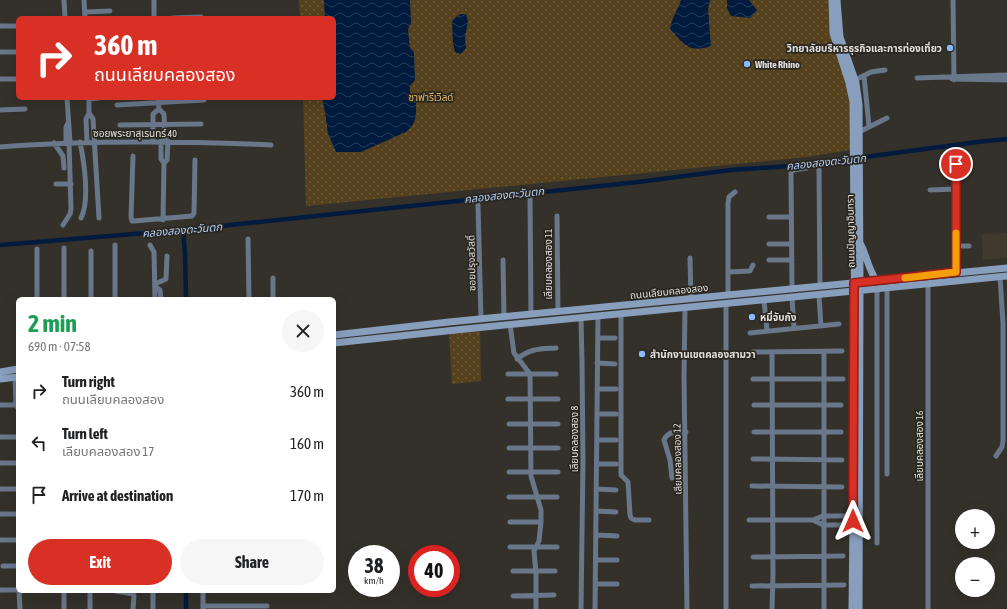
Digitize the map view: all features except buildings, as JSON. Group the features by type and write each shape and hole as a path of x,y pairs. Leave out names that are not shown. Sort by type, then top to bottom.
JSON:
{"main road":[{"name":"ถนนปัญญาอินทรา","path":"832,0 833,33 852,92 857,160 860,243 857,287"},
{"name":"ถนนปัญญาอินทรา","path":"837,0 840,36 855,80 858,94 859,132 856,147"},
{"name":"ถนนปัญญาอินทรา","path":"852,609 857,287 857,160"},
{"path":"860,243 865,251 871,273 877,281"},
{"name":"ถนนเลียบคลองสอง","path":"336,343 510,324 792,298 818,295 857,287 877,281 1007,268"},
{"name":"ถนนเลียบคลองสอง","path":"336,335 820,286 877,289 1003,276"},
{"path":"714,297 714,305"},
{"path":"0,372 14,375"},
{"path":"0,379 14,375"},
{"name":"ถนนปัญญาอินทรา","path":"853,528 860,609"}],"street":[{"path":"64,0 64,16"},
{"path":"84,0 85,16"},
{"path":"154,0 154,16"},
{"path":"953,0 954,78"},
{"path":"85,12 110,10"},
{"path":"0,26 16,26"},
{"path":"0,52 16,52"},
{"path":"855,80 871,72 885,70"},
{"path":"954,78 1007,75"},
{"path":"864,76 869,126"},
{"path":"917,78 947,77 1007,80"},
{"path":"0,79 16,79"},
{"path":"63,225 70,214 71,209 69,144 70,127 68,123 67,100"},
{"path":"87,142 86,119 89,113 89,100"},
{"path":"158,100 159,109 164,114 164,141 167,160 164,163 163,220"},
{"path":"117,105 158,100 204,100"},
{"path":"0,110 25,109"},
{"path":"153,141 153,114 159,109"},
{"path":"89,113 93,119 95,141 98,218"},
{"path":"859,132 887,118"},
{"path":"120,125 201,124"},
{"name":"ซอยพระยาสุเรนทร์ 40","path":"0,147 54,143 69,144 95,141 164,141 271,145"},
{"path":"80,142 84,160 86,200 84,212 81,218"},
{"path":"54,143 62,156 64,168"},
{"path":"59,149 69,144"},
{"path":"133,156 132,221 190,217 193,214 195,160"},
{"path":"956,164 956,272"},
{"path":"792,289 792,171 807,168"},
{"path":"819,169 820,286"},
{"path":"56,184 70,184"},
{"path":"930,190 956,189"},
{"path":"728,295 728,203 729,197 735,192"},
{"path":"530,197 531,314"},
{"name":"ซอยปรุงสวัสดิ์","path":"478,205 481,319"},
{"name":"เลียบคลองสอง 11","path":"557,216 558,312"},
{"path":"769,217 791,217"},
{"path":"248,239 249,297"},
{"path":"769,244 791,244"},
{"path":"115,245 115,297"},
{"path":"150,245 154,252 155,297"},
{"path":"956,246 969,246"},
{"path":"64,248 64,297"},
{"path":"37,249 37,297"},
{"path":"90,297 91,251"},
{"path":"155,286 166,279 167,256"},
{"path":"690,258 691,299"},
{"path":"503,260 504,317"},
{"path":"769,260 792,260"},
{"path":"728,272 750,271 753,265"},
{"path":"996,456 1002,447 1003,441 1003,276"},
{"path":"273,278 273,297"},
{"name":"เลียบคลองสอง 16","path":"928,284 928,609"},
{"path":"155,286 160,290 161,297"},
{"path":"887,288 887,474"},
{"path":"877,289 877,543"},
{"path":"818,295 821,326"},
{"path":"792,298 794,328"},
{"path":"764,300 767,331"},
{"path":"726,304 726,609"},
{"name":"เลียบคลองสอง 12","path":"685,308 687,609"},
{"path":"621,314 621,476 628,482 631,518 635,520 649,520"},
{"path":"595,609 598,316"},
{"name":"เลียบคลองสอง 8","path":"581,318 581,609"},
{"path":"510,324 514,353 530,374 531,472 541,510 539,541 536,547 534,559 536,609"},
{"path":"750,333 839,324"},
{"path":"598,338 615,338"},
{"path":"517,358 535,349 556,348"},
{"path":"754,352 842,352"},
{"path":"772,352 772,609"},
{"path":"824,352 824,609"},
{"path":"597,363 615,364"},
{"path":"508,374 556,374"},
{"path":"14,375 16,396"},
{"path":"753,378 843,378"},
{"path":"597,389 616,389"},
{"path":"508,399 558,399"},
{"path":"0,405 16,406"},
{"path":"754,405 841,405"},
{"path":"597,414 616,414"},
{"path":"508,424 558,424"},
{"path":"672,478 670,460 664,440 671,433 676,431 686,432"},
{"path":"754,432 840,432"},
{"path":"0,437 16,437"},
{"path":"597,440 616,440"},
{"path":"509,448 558,448"},
{"path":"753,459 842,460"},
{"path":"0,463 16,463"},
{"path":"596,464 616,464"},
{"path":"508,472 558,472"},
{"path":"752,486 842,486"},
{"path":"0,489 16,489"},
{"path":"596,489 616,490"},
{"path":"509,497 557,497"},
{"path":"596,511 616,512"},
{"path":"0,514 16,514"},
{"path":"749,520 813,520 823,516 854,514"},
{"path":"853,528 846,521 854,514"},
{"path":"813,520 823,525 853,528"},
{"path":"510,522 541,522"},
{"path":"596,535 617,536"},
{"path":"0,540 16,540"},
{"path":"510,547 557,547"},
{"path":"753,557 843,556"},
{"path":"596,560 617,560"},
{"path":"3,566 16,566"},
{"path":"513,571 555,571"},
{"path":"596,584 617,584"},
{"path":"752,586 824,584 844,585"},
{"path":"0,590 16,591"},
{"path":"19,593 20,609"},
{"path":"64,593 64,609"},
{"path":"90,593 90,609"},
{"path":"127,593 133,594 134,596 133,609"},
{"path":"153,593 153,609"},
{"path":"203,593 203,608 267,606"},
{"path":"513,596 554,595"}],"shaded area":[{"path":"1007,233 1007,258 983,260 982,234"}],"green space":[{"name":"ซาฟารีเวิลด์","path":"299,0 830,0 851,101 850,150 807,157 306,206 303,100 336,100 336,16 300,16"},
{"path":"480,327 481,381 452,384 449,331"}],"water":[{"path":"324,0 410,0 411,23 408,29 410,48 414,52 415,80 410,86 410,100 416,103 416,112 412,126 406,132 361,152 336,152 328,134 322,100 336,100 336,16 325,16"},
{"path":"681,0 710,0 708,9 711,46 697,49 692,48 684,43 670,29"},
{"path":"727,0 749,0 757,10 750,18 731,16 727,8"},
{"path":"461,14 466,14 468,21 465,37 466,48 461,54 455,52 453,44 452,21"}],"waterway":[{"name":"คลองสองตะวันตก","path":"0,245 183,230 638,182 731,170 805,165 1007,139"},
{"path":"183,230 186,297"},
{"path":"186,593 186,609"}],"slow traffic":[{"path":"905,278 956,272 956,233"}],"place":[{"name":"วิทยาลัยบริหารธุรกิจและการท่องเที่ยว","path":"950,48"},
{"name":"White Rhino","path":"747,64"},
{"name":"หมี่จับกัง","path":"752,317"},
{"name":"สำนักงานเขตคลองสามวา","path":"642,354"}],"route":[{"path":"853,521 855,352 854,283 956,272 956,164"}]}
